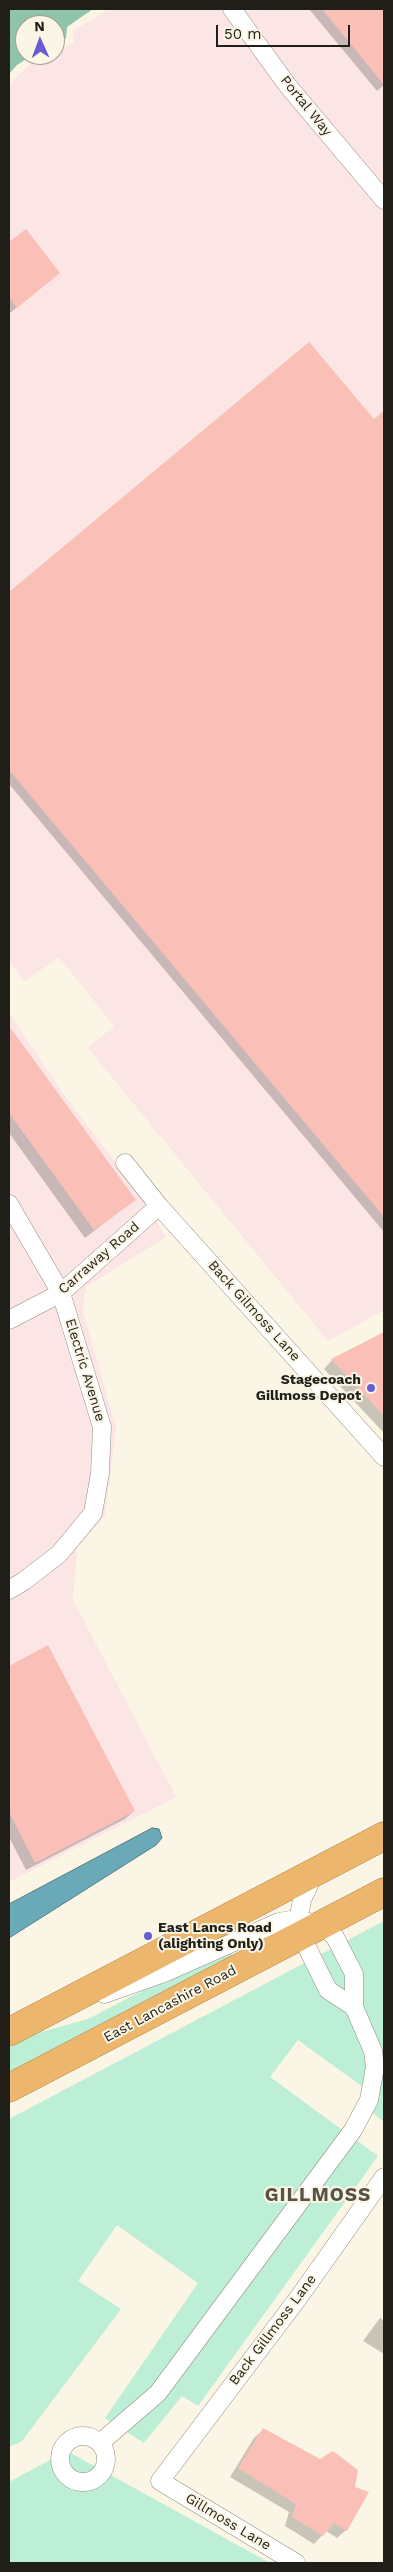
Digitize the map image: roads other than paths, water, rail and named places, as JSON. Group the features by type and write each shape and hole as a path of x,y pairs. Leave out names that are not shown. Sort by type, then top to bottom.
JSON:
{"highway":[{"path":"20,2027 384,1836"},
{"name":"East Lancashire Road","path":"9,2088 306,1927 384,1892"}],"street":[{"name":"Portal Way","path":"232,9 288,86 384,200"},
{"name":"Back Gilmoss Lane","path":"125,1163 160,1206 384,1457"},
{"name":"Electric Avenue","path":"9,1204 61,1292 102,1426 99,1481 93,1513 59,1554 9,1590"},
{"name":"Carraway Road","path":"9,1320 61,1292 160,1206"},
{"path":"316,1872 307,1888 306,1927 328,1990 354,2007"},
{"path":"20,2027 164,1973 227,1946 260,1929 285,1920 335,1937 354,1974 354,2007 368,2036 374,2059 372,2087 364,2112 342,2146 158,2393 100,2443"},
{"name":"Back Gillmoss Lane","path":"160,2481 299,2297 384,2177"},
{"name":"Gillmoss Lane","path":"160,2481 296,2563"}],"water":[{"path":"152,1828 159,1829 162,1838 156,1845 9,1938 9,1904"}],"place":[{"name":"Stagecoach Gillmoss Depot","path":"371,1388"},
{"name":"East Lancs Road (alighting Only)","path":"148,1936"}],"district":[{"name":"GILLMOSS","path":"318,2195"}]}
